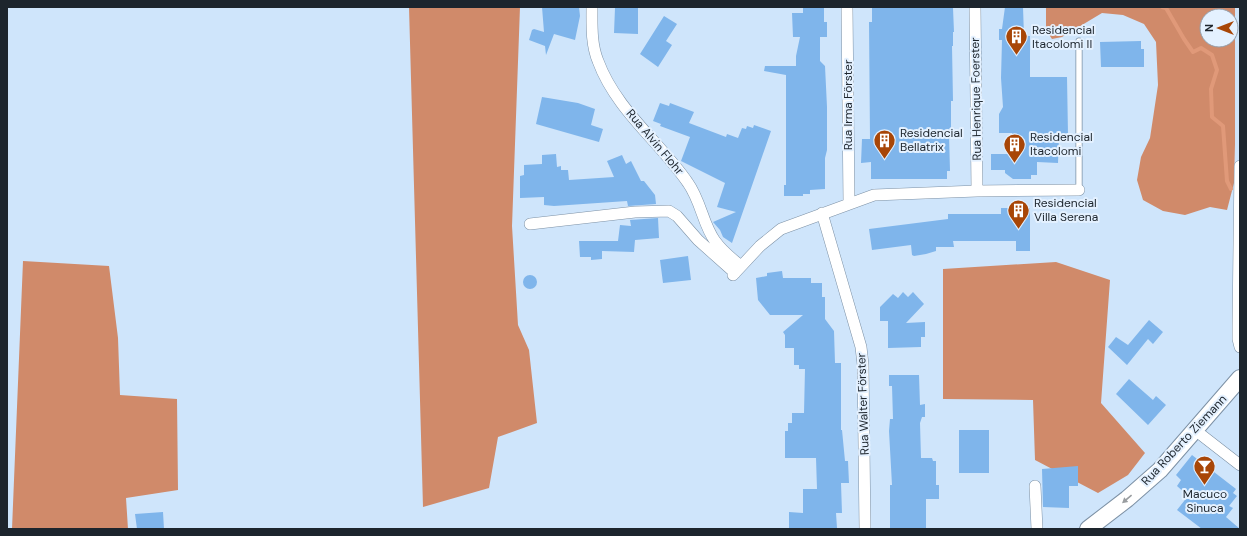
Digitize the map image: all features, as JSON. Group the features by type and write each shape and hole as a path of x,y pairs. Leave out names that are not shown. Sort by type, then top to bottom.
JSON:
{"main road":[{"name":"Rua Roberto Ziemann","path":"1088,529 1145,483 1195,430 1240,378"}],"street":[{"name":"Rua Alvin Flohr","path":"592,7 592,37 598,61 612,88 646,134 688,183 697,199 714,241 737,272"},
{"name":"Rua Irma Förster","path":"847,7 849,204"},
{"name":"Rua Henrique Foerster","path":"975,7 977,191"},
{"path":"1240,166 1238,325 1238,339 1240,347"},
{"path":"530,224 636,212 669,211 677,216 698,240 737,272 780,229 822,213 881,194 1079,190"},
{"name":"Rua Walter Förster","path":"822,213 861,347 863,365 865,529"},
{"path":"1195,430 1240,465"},
{"path":"1035,486 1037,529"}],"lane":[{"path":"1079,42 1079,190"}],"shaded area":[{"path":"409,7 520,7 512,226 518,325 529,350 537,423 498,437 489,488 423,507"},
{"path":"1046,7 1235,7 1199,8 1199,48 1235,48 1234,183 1227,210 1210,207 1185,215 1163,211 1143,200 1137,180 1141,157 1150,138 1158,85 1156,42 1144,24 1123,15 1102,13 1062,37 1052,39 1046,30"},
{"path":"23,261 109,266 118,338 120,395 177,399 178,490 126,498 128,529 12,529"},
{"path":"1056,262 1110,280 1101,403 1145,453 1128,475 1098,493 1035,460 1033,400 943,399 943,269"}],"building":[{"path":"542,7 579,7 580,16 575,40 554,34 546,55 545,46 529,40 532,30 534,29 544,32"},
{"path":"638,7 638,34 614,33 615,8"},
{"path":"803,7 824,7 824,22 827,22 827,37 820,37 820,61 825,66 827,107 825,189 810,190 810,194 803,194 803,196 784,196 784,185 786,185 786,75 764,71 765,66 796,66 796,56 800,37 793,37 792,13 803,13"},
{"path":"872,7 953,8 953,101 951,101 951,132 949,133 950,171 947,171 947,179 871,179 871,162 861,163 862,139 870,139 869,22 872,22"},
{"path":"1005,7 1023,7 1024,36 1030,36 1030,77 1067,77 1068,135 1059,135 1058,163 1037,162 1037,175 1031,175 1031,179 1013,179 1005,173 1005,170 991,170 991,154 1013,154 1012,133 999,133 999,114 1003,107 1001,78 1002,40 999,40 999,29 1002,29"},
{"path":"664,16 677,24 666,41 672,45 658,67 640,54"},
{"path":"1141,41 1141,49 1144,49 1144,67 1101,67 1100,42"},
{"path":"542,97 578,103 595,109 591,125 603,129 599,142 536,124"},
{"path":"660,103 669,106 670,103 694,112 689,123 726,137 727,134 738,138 742,128 746,129 747,126 753,128 754,125 771,131 732,243 723,237 720,230 713,222 736,212 717,207 725,183 681,161 690,137 660,126 661,124 653,121"},
{"path":"556,154 557,167 561,166 561,170 568,170 569,180 614,177 607,161 622,155 626,164 631,161 641,181 644,181 655,195 656,204 628,206 627,201 554,206 544,205 544,197 520,198 520,176 524,175 524,165 542,164 542,155"},
{"path":"1001,208 1030,208 1030,251 1016,251 1016,241 953,241 954,247 936,247 936,251 914,256 912,255 911,245 872,250 869,229 948,219 948,214 1001,214"},
{"path":"658,218 659,238 635,240 634,252 602,251 602,259 591,260 591,257 580,257 579,241 618,241 620,225 631,226 630,220"},
{"path":"688,256 691,280 663,283 660,260"},
{"path":"782,271 783,278 811,278 811,283 822,283 822,297 825,297 825,319 834,331 835,363 841,363 841,430 845,461 848,461 849,483 841,483 842,513 836,513 837,528 833,529 789,529 789,512 803,513 803,489 817,489 816,458 785,458 785,431 788,431 788,423 792,423 792,413 804,413 805,369 799,369 799,365 794,365 794,348 785,348 785,335 783,332 803,315 770,315 758,300 756,278 767,276 767,273"},
{"path":"530,275 535,277 537,282 535,287 530,289 525,287 523,282 525,277"},
{"path":"903,292 908,297 913,292 924,304 906,323 925,322 925,337 921,337 921,347 888,348 888,321 880,321 880,307 893,294 898,298"},
{"path":"1149,320 1163,332 1153,344 1148,339 1127,365 1108,347 1116,337 1128,345"},
{"path":"889,375 919,375 920,405 925,404 925,417 922,417 920,423 921,458 932,458 933,461 936,461 936,485 939,485 939,499 926,499 926,529 890,529 890,485 892,485 889,431 890,419 893,419 892,386 889,386"},
{"path":"1129,379 1153,400 1156,396 1166,405 1148,425 1116,394"},
{"path":"959,430 989,430 989,473 959,473"},
{"path":"1192,455 1236,489 1233,493 1237,496 1229,506 1233,508 1226,517 1240,529 1202,529 1177,510 1188,496 1177,486 1181,480 1176,475"},
{"path":"1078,466 1078,486 1069,486 1069,508 1043,507 1042,469"},
{"path":"163,512 164,529 137,529 135,514"}],"waterway":[{"path":"1162,7 1166,8 1193,52 1201,48 1212,55 1217,70 1211,89 1212,117 1223,126 1227,181 1231,189"}],"place":[{"name":"Residencial Itacolomi II","path":"1016,56"},
{"name":"Residencial Bellatrix","path":"885,160"},
{"name":"Residencial Itacolomi","path":"1014,164"},
{"name":"Residencial Villa Serena","path":"1018,230"},
{"name":"Macuco Sinuca","path":"1205,486"}]}
